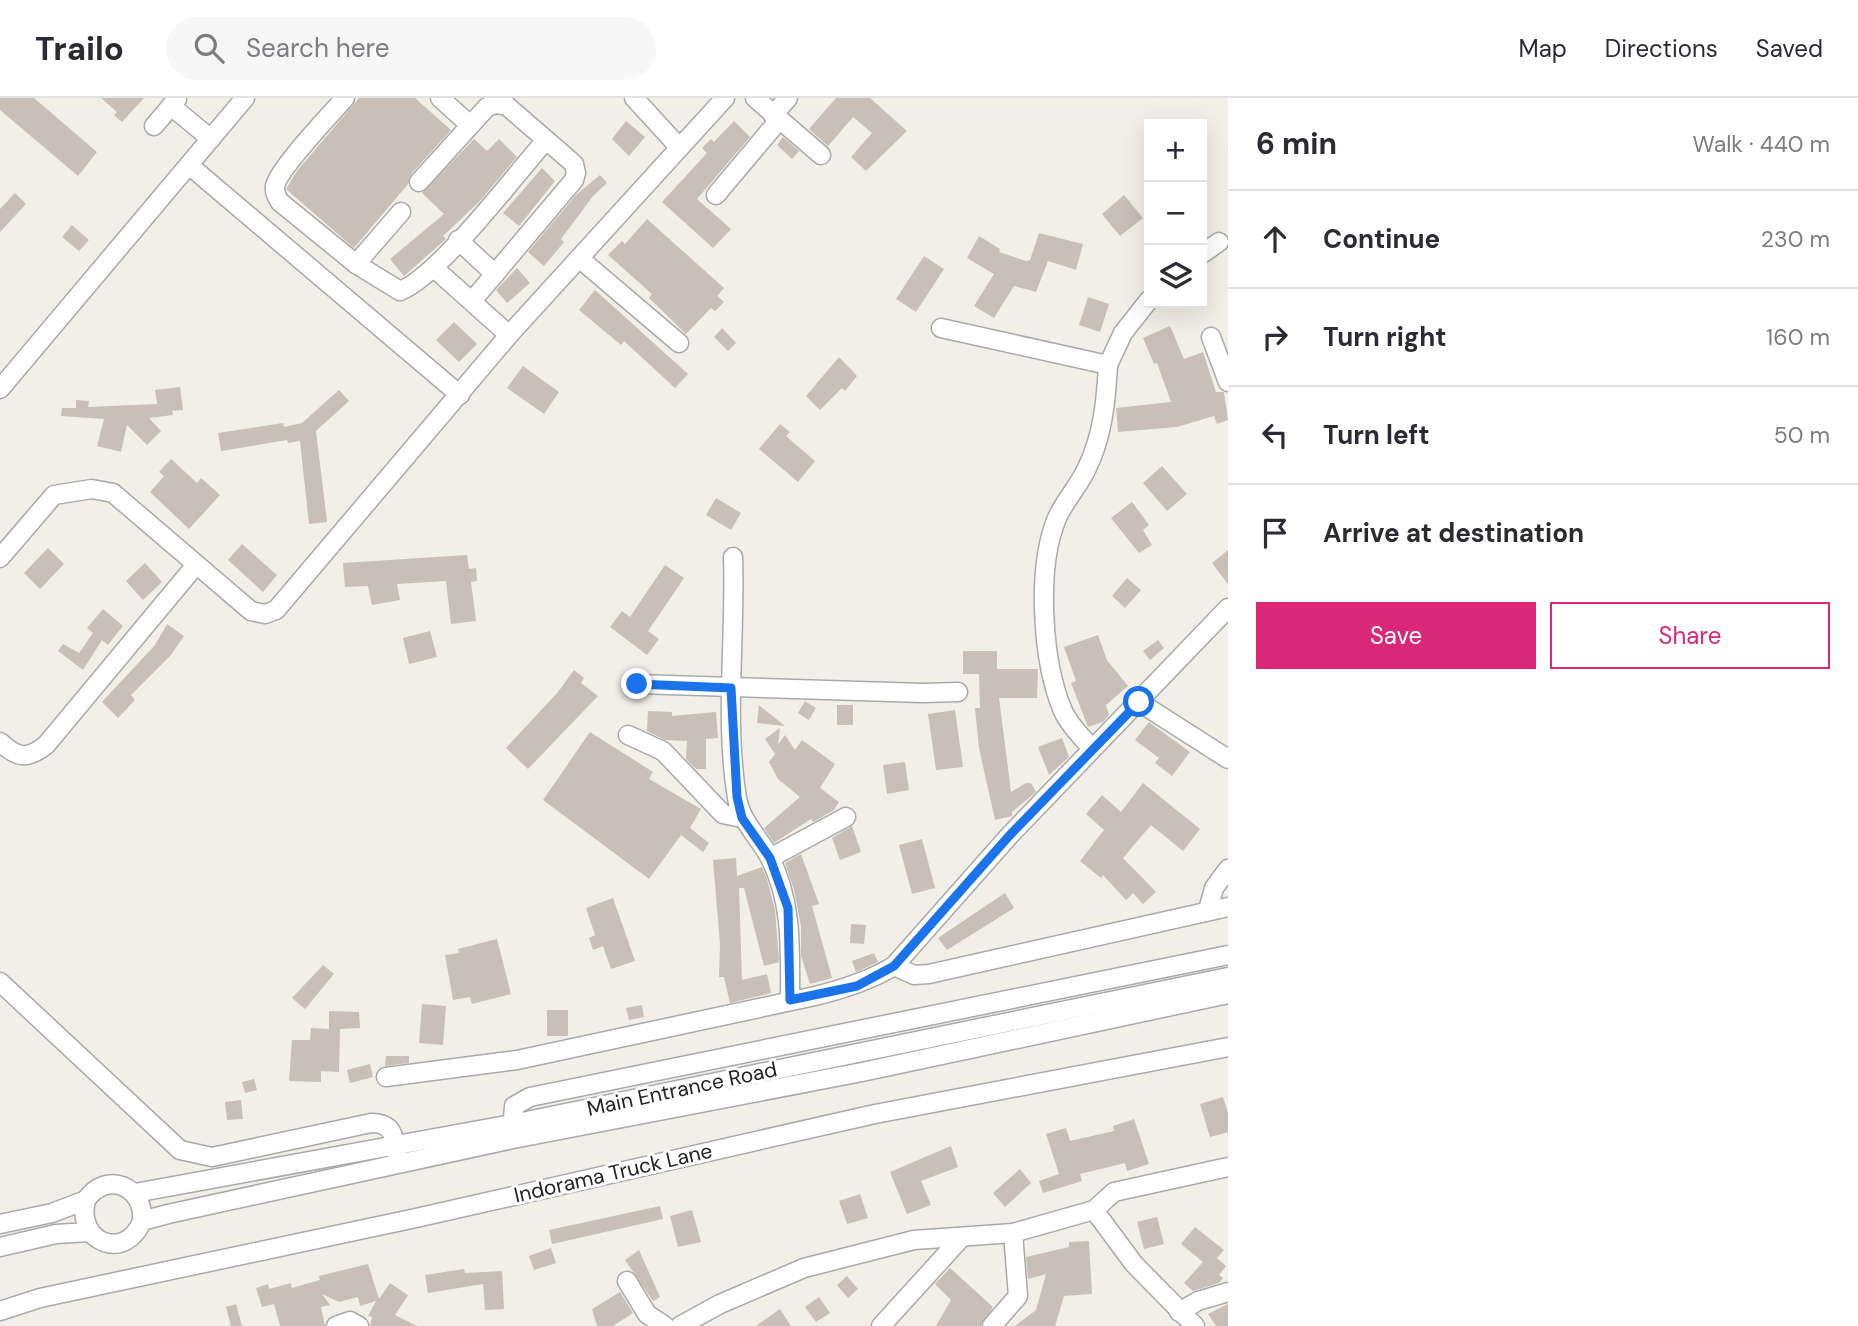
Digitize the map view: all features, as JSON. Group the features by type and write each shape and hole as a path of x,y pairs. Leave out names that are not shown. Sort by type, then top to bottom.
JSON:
{"street":[{"path":"0,389 245,98"},
{"path":"345,98 294,157 276,184 275,193 280,202 356,264 400,291 411,287 434,268 546,140"},
{"path":"440,98 470,125"},
{"path":"634,98 678,146"},
{"path":"0,558 54,495 92,489 113,493 195,566 251,611 265,614 276,610 509,335 678,146 725,98"},
{"path":"755,98 821,155"},
{"path":"716,195 788,98"},
{"path":"154,126 175,102 211,139"},
{"path":"419,182 487,107 496,104 507,106 574,164 574,180 472,301"},
{"path":"190,166 460,395"},
{"path":"356,264 401,212"},
{"path":"458,240 495,274"},
{"path":"1207,250 1219,242"},
{"path":"579,258 679,343"},
{"path":"434,268 509,335"},
{"path":"1092,750 1064,714 1045,641 1044,601 1049,547 1056,520 1086,471 1099,440 1106,406 1108,365 1123,334 1144,307"},
{"path":"941,328 1108,365"},
{"path":"1211,337 1228,382"},
{"path":"733,556 735,614 731,688 737,797 742,818 770,858 788,908 790,1000"},
{"path":"0,742 14,755 22,757 34,755 46,745 195,566"},
{"path":"386,1077 517,1060 857,986 894,966 1009,836 1228,608"},
{"path":"637,684 958,692"},
{"path":"1139,702 1228,760"},
{"path":"628,735 663,751 723,814 742,818"},
{"path":"770,858 846,817"},
{"path":"1208,910 1214,888 1228,869"},
{"path":"894,966 914,975 929,974 1228,907"},
{"path":"512,1131 514,1106 530,1097 1228,955"},
{"name":"Main Entrance Road","path":"135,1193 395,1143 512,1131 1228,977"},
{"path":"0,982 180,1150 212,1157 371,1123 384,1123 391,1129 399,1164"},
{"path":"142,1221 399,1164 512,1131 862,1072 1228,994"},
{"name":"Indorama Truck Lane","path":"0,1311 40,1298 416,1218 875,1114 1228,1047"},
{"path":"680,1326 720,1304 804,1268 914,1241 1013,1233 1094,1210 1114,1192 1228,1167"},
{"path":"0,1224 52,1213 86,1200 97,1188 113,1183 135,1193 141,1202 142,1221 134,1236 119,1243 102,1242 89,1231 83,1211 86,1200"},
{"path":"1094,1210 1134,1264 1195,1326"},
{"path":"0,1247 56,1234 89,1231"},
{"path":"992,1326 1018,1296 1013,1233"},
{"path":"881,1326 962,1237"},
{"path":"627,1281 647,1314 665,1326"},
{"path":"1179,1312 1198,1301 1228,1293"},
{"path":"336,1326 350,1321 359,1326"}],"building":[{"path":"0,98 34,98 97,152 78,176 0,110"},
{"path":"101,98 144,98 122,122 114,115 117,112"},
{"path":"359,98 415,98 451,130 411,174 408,184 354,248 286,189 297,171"},
{"path":"836,98 870,98 907,131 866,171 851,157 872,133 853,117 828,146 809,129"},
{"path":"626,121 645,137 629,156 612,139"},
{"path":"734,121 750,137 697,199 731,229 713,248 662,202 707,153 702,148 711,139 714,142"},
{"path":"783,137 799,151 792,159 777,145"},
{"path":"474,139 487,151 499,139 517,157 479,202 443,236 446,239 404,276 390,259 444,214 422,193"},
{"path":"542,168 555,181 519,226 503,213"},
{"path":"600,175 607,183 593,196 561,239 564,242 544,266 528,252 577,194"},
{"path":"15,193 26,204 0,232 0,209"},
{"path":"1124,195 1143,218 1120,236 1102,214"},
{"path":"647,219 724,288 717,296 724,302 715,311 711,308 686,334 649,298 652,294 608,255 622,241 625,244"},
{"path":"72,225 89,240 79,251 62,237"},
{"path":"1039,233 1083,244 1076,270 1048,261 1036,292 1014,286 994,318 974,306 994,274 967,258 979,236 1000,249 999,252 1026,261 1030,260"},
{"path":"924,256 944,269 916,312 896,299"},
{"path":"517,268 530,283 507,303 496,290"},
{"path":"595,290 688,374 675,388 624,341 621,345 579,310"},
{"path":"1088,297 1109,304 1100,332 1079,325"},
{"path":"454,322 477,344 459,362 436,340"},
{"path":"1170,326 1184,359 1203,352 1216,392 1224,392 1228,420 1217,424 1214,416 1177,427 1118,432 1116,408 1171,402 1157,363 1154,364 1143,338"},
{"path":"722,328 736,343 728,351 714,337"},
{"path":"839,357 857,376 845,391 842,388 820,410 806,396"},
{"path":"523,366 559,392 544,414 507,388"},
{"path":"180,387 183,410 172,411 173,415 149,418 161,431 147,445 127,425 121,452 97,446 104,419 61,416 62,408 76,408 76,400 89,401 88,407 157,404 155,390"},
{"path":"339,390 349,401 316,431 327,522 309,524 300,441 288,443 287,440 221,451 218,433 283,423 284,427 302,423"},
{"path":"780,424 790,432 786,436 815,461 798,482 759,449"},
{"path":"171,459 197,483 201,478 220,495 189,529 150,492 164,476 159,472"},
{"path":"1162,466 1187,494 1167,511 1143,483"},
{"path":"716,498 741,513 731,530 706,515"},
{"path":"1132,502 1149,525 1143,530 1152,545 1139,553 1111,518"},
{"path":"242,544 277,575 263,592 228,560"},
{"path":"48,548 64,564 40,589 24,573"},
{"path":"1228,550 1228,584 1212,563"},
{"path":"467,555 469,569 476,568 477,581 471,582 476,621 451,624 446,581 397,584 400,600 372,605 368,586 345,587 343,563"},
{"path":"145,563 162,582 143,600 126,581"},
{"path":"665,565 684,578 648,631 659,639 647,655 610,627 622,611 630,617"},
{"path":"1127,578 1141,590 1125,608 1112,596"},
{"path":"103,609 123,626 108,645 102,640 83,670 58,651 63,644 79,653 93,633 87,628"},
{"path":"167,624 184,636 170,656 131,695 135,700 118,718 102,702 155,645"},
{"path":"430,631 437,657 409,664 403,638"},
{"path":"1098,635 1107,660 1128,686 1106,705 1109,715 1103,722 1088,727 1071,683 1076,681 1064,647"},
{"path":"1158,640 1164,648 1150,660 1143,651"},
{"path":"963,651 997,651 997,669 1038,669 1037,698 999,698 1011,792 1031,783 1036,792 1012,812 1012,816 995,820 979,748 975,708 980,708 979,674 963,674"},
{"path":"574,670 584,678 581,683 598,696 528,769 506,748 558,692"},
{"path":"805,701 816,708 809,720 798,713"},
{"path":"759,705 785,726 757,723"},
{"path":"837,705 853,705 853,725 837,725"},
{"path":"955,710 963,767 936,770 928,714"},
{"path":"648,711 672,712 672,716 716,712 718,738 706,739 706,769 696,769 686,759 687,741 665,740 647,731"},
{"path":"1149,722 1190,752 1172,776 1155,763 1159,758 1135,740"},
{"path":"780,728 778,745 785,735 795,750 802,740 835,764 820,788 839,802 834,810 813,822 811,819 774,843 764,828 800,797 778,779 769,762 775,754 765,739"},
{"path":"590,732 653,772 649,779 701,809 690,828 709,843 703,852 681,835 649,879 543,800"},
{"path":"1062,738 1069,757 1049,775 1038,747"},
{"path":"905,762 909,790 887,794 883,765"},
{"path":"1143,783 1200,829 1183,851 1151,825 1123,858 1156,892 1143,904 1133,893 1126,900 1103,875 1101,878 1080,861 1104,830 1086,814 1102,795 1121,812"},
{"path":"852,826 861,852 840,860 832,838"},
{"path":"922,839 935,888 912,894 899,845"},
{"path":"801,854 819,904 812,906 832,978 810,984 801,956 801,926 794,890 785,863"},
{"path":"736,858 737,876 762,867 767,879 775,910 779,962 764,966 744,888 739,888 742,980 767,974 771,993 730,1003 724,977 719,977 720,944 713,860"},
{"path":"1005,893 1014,908 947,950 938,938"},
{"path":"613,898 635,961 611,969 603,946 593,950 589,938 595,935 586,908"},
{"path":"851,924 866,925 864,944 850,943"},
{"path":"497,939 511,994 472,1004 470,997 453,1000 445,955 459,953 458,949"},
{"path":"874,953 878,962 856,972 852,961"},
{"path":"323,965 334,974 305,1009 292,998"},
{"path":"422,1004 446,1006 443,1045 419,1043"},
{"path":"642,1005 644,1017 629,1020 626,1008"},
{"path":"547,1010 568,1010 568,1036 547,1036"},
{"path":"329,1011 359,1012 360,1028 340,1029 339,1072 321,1071 321,1082 289,1081 292,1040 310,1040 311,1028 329,1029"},
{"path":"386,1056 409,1056 409,1063 385,1066"},
{"path":"370,1064 373,1077 350,1083 347,1070"},
{"path":"254,1079 257,1090 245,1093 242,1082"},
{"path":"1223,1097 1228,1113 1228,1132 1210,1137 1200,1104"},
{"path":"241,1100 243,1119 227,1120 225,1102"},
{"path":"1134,1119 1149,1164 1127,1171 1125,1163 1080,1174 1082,1181 1043,1193 1039,1181 1059,1174 1046,1134 1066,1128 1070,1141 1114,1131 1113,1126"},
{"path":"951,1146 958,1167 921,1181 931,1205 907,1214 890,1172"},
{"path":"1020,1169 1031,1183 1005,1207 993,1193"},
{"path":"860,1194 868,1218 847,1224 839,1201"},
{"path":"660,1206 663,1219 552,1244 549,1230"},
{"path":"692,1210 701,1242 678,1247 670,1216"},
{"path":"1157,1217 1164,1244 1144,1249 1137,1222"},
{"path":"1195,1227 1224,1250 1217,1258 1226,1266 1219,1275 1223,1278 1219,1283 1193,1291 1184,1283 1203,1262 1181,1244"},
{"path":"1089,1241 1092,1294 1064,1296 1055,1326 1015,1326 1036,1310 1046,1274 1028,1279 1026,1257 1069,1247 1069,1242"},
{"path":"551,1248 556,1263 534,1270 529,1256"},
{"path":"639,1250 660,1297 653,1301 625,1260"},
{"path":"368,1264 379,1299 390,1283 408,1295 395,1315 417,1326 370,1326 372,1317 368,1316 376,1301 360,1306 358,1297 339,1302 322,1294 330,1305 321,1307 325,1326 280,1326 274,1304 262,1307 256,1288 268,1284 269,1289 291,1283 292,1288 320,1280 319,1276"},
{"path":"950,1268 993,1307 981,1326 936,1326 951,1300 935,1284"},
{"path":"464,1269 465,1273 502,1271 504,1309 485,1310 483,1284 428,1293 425,1275"},
{"path":"847,1276 858,1289 848,1298 837,1285"},
{"path":"620,1292 633,1313 613,1326 597,1326 592,1309"},
{"path":"819,1297 830,1313 816,1322 805,1307"},
{"path":"236,1304 242,1326 231,1326 226,1307"},
{"path":"1228,1304 1228,1326 1216,1326 1208,1314"},
{"path":"780,1309 791,1326 756,1326"}],"route":[{"path":"637,684 731,688 737,797 742,818 770,858 788,908 790,1000 857,986 894,966 1009,836 1139,702"}]}
